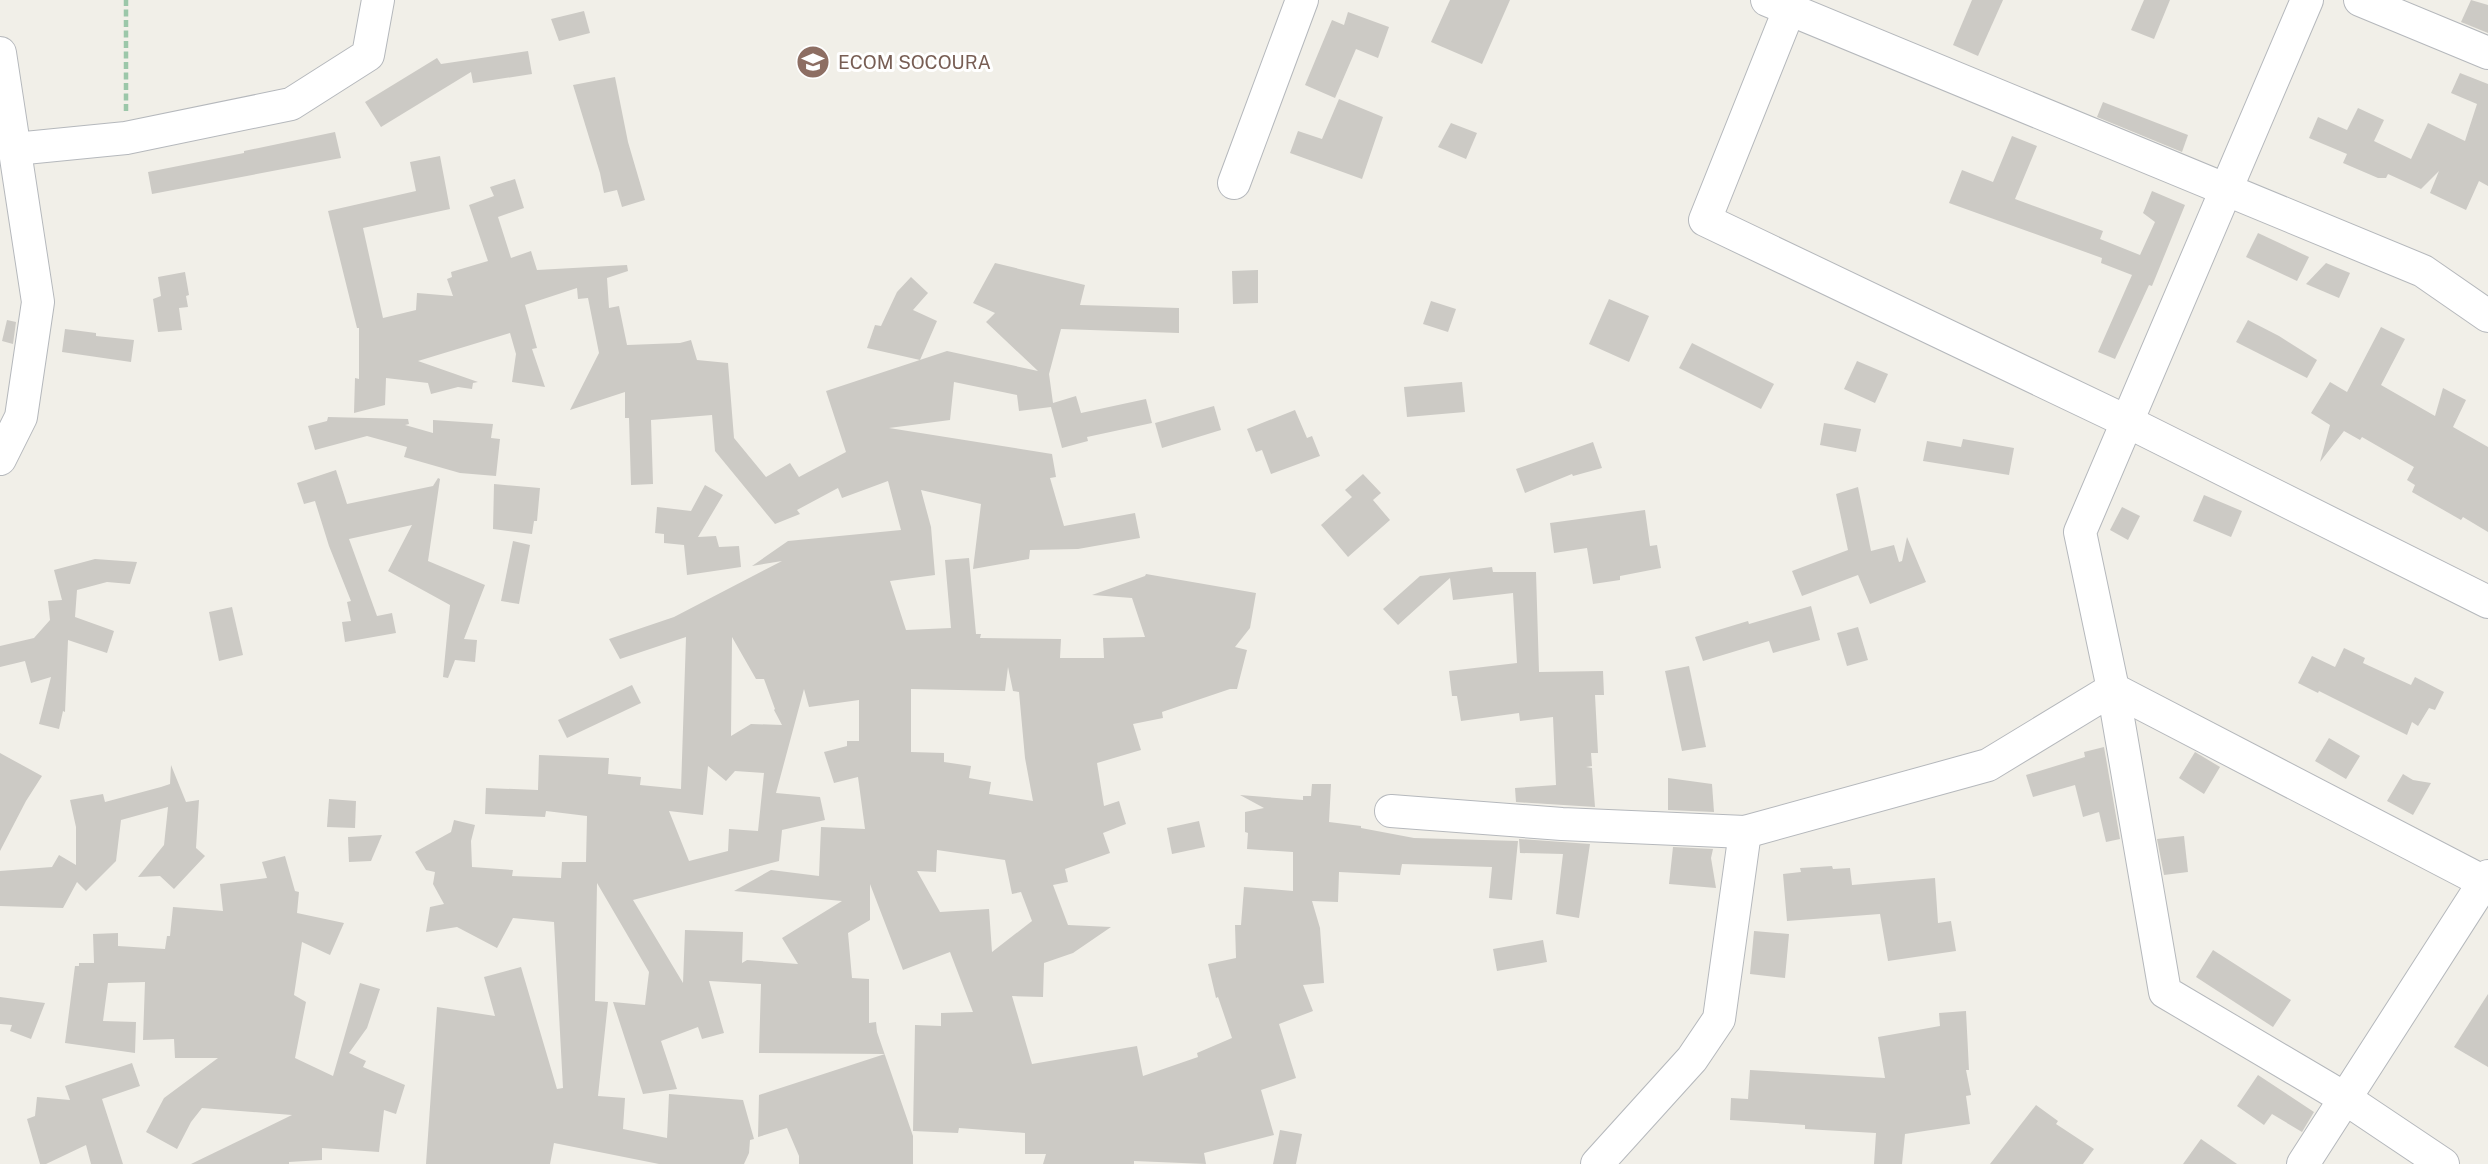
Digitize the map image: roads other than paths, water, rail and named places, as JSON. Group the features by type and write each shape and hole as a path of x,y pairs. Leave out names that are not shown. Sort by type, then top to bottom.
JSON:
{"street":[{"path":"15,149 126,138 290,104 368,55 379,0"},
{"path":"1234,183 1302,0"},
{"path":"2307,0 2080,532 2113,689 2165,992 2347,1098 2443,1164"},
{"path":"2360,0 2488,53"},
{"path":"2488,316 2423,271 1783,3 1705,220 2127,422 2488,602"},
{"path":"0,53 38,302 21,417 0,459"},
{"path":"1391,811 1562,824 1745,832 1988,765 2113,689"},
{"path":"2113,689 2487,880 2303,1164"},
{"path":"1597,1164 1692,1059 1719,1019 1745,832"}],"place":[{"name":"ECOM SOCOURA","path":"813,62"}]}
